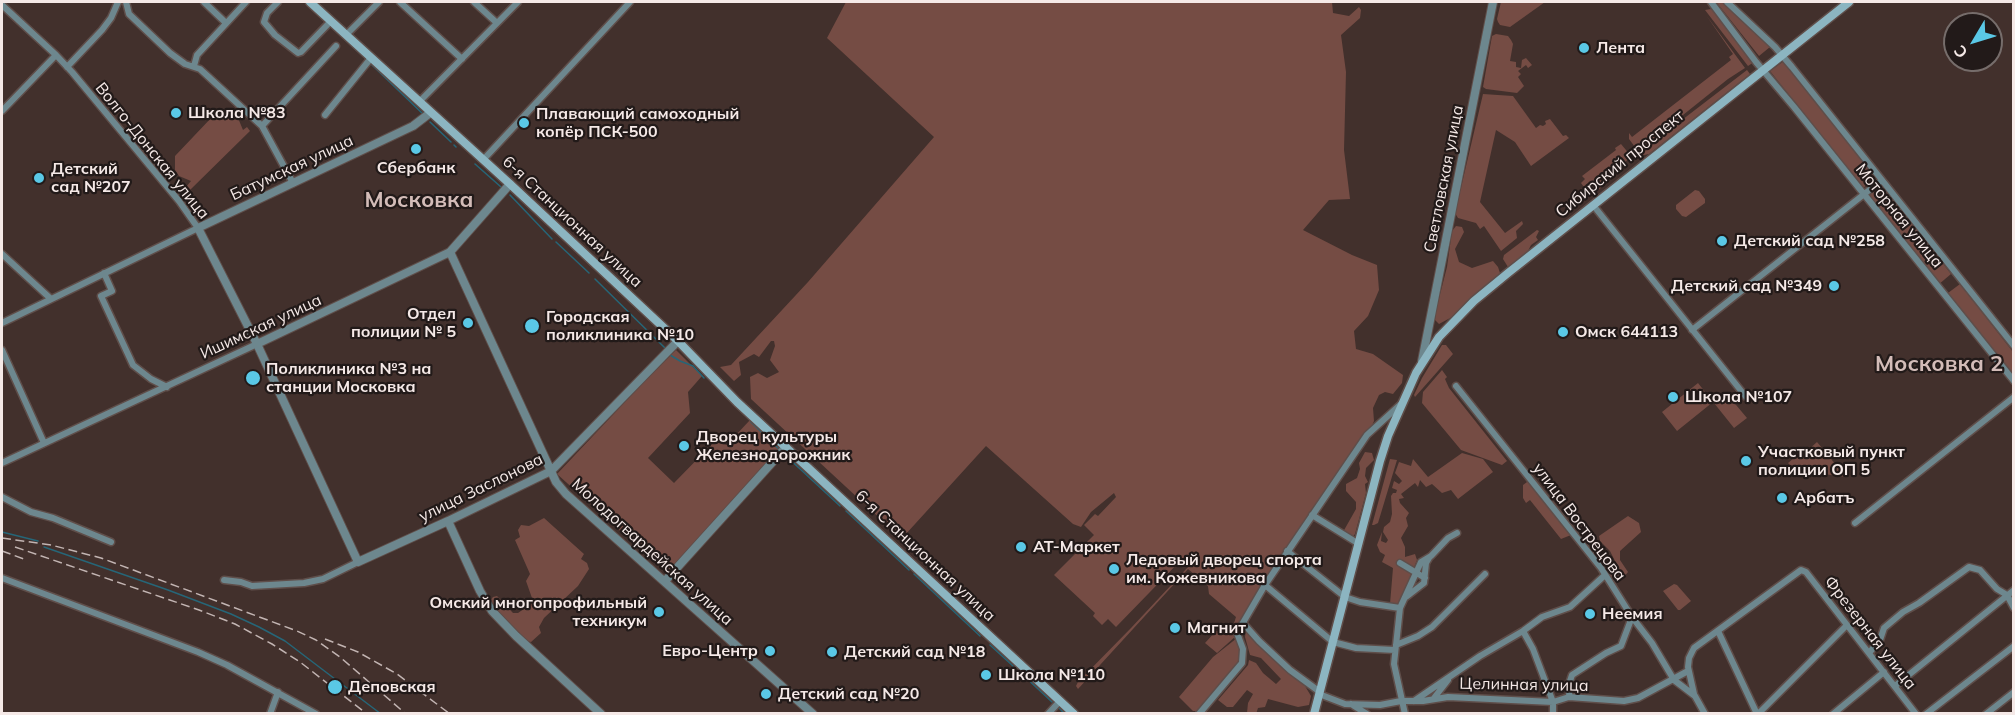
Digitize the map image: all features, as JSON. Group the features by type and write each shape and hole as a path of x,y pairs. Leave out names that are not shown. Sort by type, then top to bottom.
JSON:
{"main road":[{"name":"6-я Станционная улица","path":"310,2 510,184 678,341 737,402 1074,714"},
{"name":"Сибирский проспект","path":"1314,714 1378,467 1402,402 1422,362 1439,337 1474,301 1849,2"}],"street":[{"path":"67,67 102,30 111,18 118,2"},
{"path":"126,2 129,14 170,53 185,64 200,69 262,126 292,183"},
{"path":"204,2 226,23"},
{"path":"194,66 197,55 246,2"},
{"path":"278,2 267,14 264,22 275,35 298,53 331,21"},
{"path":"346,35 379,2"},
{"path":"400,2 462,59"},
{"path":"474,2 497,23"},
{"path":"418,102 518,2"},
{"path":"483,160 630,2"},
{"name":"Светловская улица","path":"1422,362 1493,2"},
{"name":"Моторная улица","path":"1711,2 2013,381"},
{"name":"Моторная улица","path":"1727,2 1781,54 2013,346"},
{"name":"Волго-Донская улица","path":"2,5 67,67 179,201 198,228 256,344 358,562"},
{"path":"262,126 336,46"},
{"path":"2,111 56,55"},
{"path":"325,115 371,58"},
{"name":"Батумская улица","path":"2,323 413,126 430,113"},
{"path":"1692,330 1882,180"},
{"name":"Ишимская улица","path":"2,463 450,252 510,184"},
{"path":"1593,205 1746,398"},
{"name":"Молодогвардейская улица","path":"450,252 556,482 813,714"},
{"path":"2,254 51,299"},
{"path":"104,273 112,291 101,296 133,365 142,373 167,387"},
{"name":"улица Заслонова","path":"358,562 551,471 678,341"},
{"path":"2,350 45,443"},
{"name":"улица Вострецова","path":"1456,386 1605,575 1652,643 1674,680"},
{"path":"1855,523 2013,397"},
{"path":"1199,714 1242,663 1243,649 1237,633 1287,551 1359,447 1402,402"},
{"path":"1372,431 1390,433"},
{"path":"665,581 786,447"},
{"path":"2,497 31,512 53,518 111,542"},
{"path":"1312,515 1359,544"},
{"path":"448,521 480,591 492,611 601,714"},
{"path":"1403,600 1422,585 1426,563 1431,556 1448,538 1457,533"},
{"path":"1287,551 1344,597 1360,602 1400,608"},
{"path":"1405,714 1394,664 1400,608 1415,572 1421,562 1431,556"},
{"path":"224,580 242,582 252,586 304,583 323,579 358,562"},
{"path":"1400,563 1425,578"},
{"path":"1869,653 1880,640 1884,628 1969,567 1980,570 1997,589 2007,595 2013,608"},
{"name":"Фрезерная улица","path":"1718,631 1801,570 1806,572 1916,714"},
{"path":"1265,585 1333,642 1356,648 1395,647 1432,627 1485,573"},
{"path":"1414,701 1542,617 1573,604 1605,575"},
{"path":"2,578 198,652 279,692 316,714"},
{"path":"1894,686 2013,590"},
{"path":"1569,697 1572,675 1621,646 1632,616"},
{"name":"Целинная улица","path":"1243,623 1290,670 1319,693 1339,703 1380,705 1448,697 1553,702 1569,697 1631,700 1688,671"},
{"path":"1705,714 1695,696 1688,671 1692,651 1718,631 1757,714 1847,625"},
{"path":"1523,631 1533,649 1553,702 1553,714"},
{"path":"1926,714 2013,646"},
{"path":"1833,714 1884,672"},
{"path":"1434,699 1450,678"},
{"path":"1674,680 1695,696"},
{"path":"270,714 279,692"},
{"path":"1986,714 2013,692"},
{"path":"1048,714 1060,701"},
{"path":"1351,704 1367,714"}],"shaded area":[{"path":"846,2 1332,2 1333,13 1349,16 1359,7 1361,10 1360,18 1341,35 1346,72 1344,150 1350,199 1329,200 1303,230 1377,265 1379,290 1368,316 1354,331 1356,349 1373,354 1403,375 1402,383 1393,394 1385,392 1379,395 1373,408 1374,421 1371,428 1256,594 1238,628 1233,626 1236,617 1209,594 1208,586 1188,569 1078,689 1076,686 1078,682 1188,567 1182,559 1116,627 1108,619 1102,625 1093,616 1095,613 1054,575 1094,535 1084,525 1095,514 1098,516 1116,497 1114,493 1091,512 1081,527 1073,524 986,446 905,535 899,536 751,399 750,377 758,373 767,378 779,372 770,360 775,346 774,341 771,341 759,357 754,354 739,362 741,375 734,381 720,367 731,365 808,282 934,137 827,38"},
{"path":"1501,2 1545,2 1510,27 1500,25 1498,22"},
{"path":"1722,2 1770,47 1759,56 1717,3"},
{"path":"1711,9 1754,62 1748,66 1705,10"},
{"path":"1706,15 1745,68 1638,151 1629,139 1629,133 1632,137 1731,60 1729,57 1733,54"},
{"path":"1496,34 1508,36 1511,40 1513,44 1510,61 1516,62 1516,67 1521,68 1522,60 1526,58 1532,65 1528,68 1526,65 1518,71 1521,74 1518,77 1524,86 1517,93 1483,87 1492,36"},
{"path":"1784,61 1877,178 1863,188 1770,71"},
{"path":"1747,70 1750,74 1649,154 1639,153"},
{"path":"1483,94 1513,96 1536,128 1543,126 1546,124 1545,121 1550,119 1563,136 1566,135 1569,138 1531,166 1515,142 1496,130 1480,202 1505,233 1522,221 1523,224 1516,231 1517,238 1501,251 1484,226 1480,229 1476,223 1458,218 1455,213"},
{"path":"225,112 238,118 243,130 247,127 250,131 190,190 186,187 191,181 179,176 175,170 175,156 212,117"},
{"path":"1621,144 1631,156 1594,195 1588,188 1586,190 1581,183 1585,179 1582,176"},
{"path":"1880,183 1951,274 1938,285 1866,194"},
{"path":"1695,190 1699,191 1705,203 1686,217 1682,216 1676,209 1676,205"},
{"path":"1456,226 1462,227 1464,232 1455,249 1459,262 1472,268 1493,261 1500,273 1452,317 1439,324 1435,320 1436,310 1447,267 1452,231"},
{"path":"1537,230 1539,231 1536,237 1538,240 1531,245 1527,253 1508,267 1503,259 1504,255"},
{"path":"1960,284 2013,352 2013,376 1948,293"},
{"path":"1442,345 1446,345 1453,354 1415,397 1422,378"},
{"path":"676,350 702,376 688,392 690,413 648,458 674,483 714,442 727,445 733,443 735,436 750,420 780,449 667,573 557,474"},
{"path":"1442,370 1447,377 1445,379 1449,388 1507,461 1502,465 1461,450 1422,403 1423,392"},
{"path":"1698,383 1713,402 1677,431 1662,412"},
{"path":"1726,393 1747,418 1734,428 1714,403"},
{"path":"1817,442 1846,477 1794,470 1788,463"},
{"path":"1365,452 1372,453 1374,460 1366,468 1365,476 1368,482 1365,484 1366,493 1352,538 1343,532 1356,509 1356,502 1346,491 1346,484 1357,478 1359,463"},
{"path":"1462,453 1483,459 1493,472 1458,499 1451,490 1442,493 1432,484 1426,487 1420,480 1418,487 1415,483 1401,494 1404,498 1399,499 1400,503 1409,513 1406,518 1408,526 1401,538 1405,547 1405,557 1415,554 1417,560 1399,606 1390,604 1393,568 1382,562 1385,555 1380,552 1377,545 1382,532 1381,541 1386,543 1388,540 1383,532 1392,514 1391,496 1397,490 1392,488 1394,481 1399,484 1402,481 1395,473 1399,462 1411,466 1413,459 1428,477"},
{"path":"1390,459 1397,460 1378,523 1372,525"},
{"path":"1531,482 1571,535 1561,539 1530,500 1526,503 1523,498 1523,485"},
{"path":"1628,516 1639,523 1641,532 1620,551 1620,560 1628,572 1624,577 1611,578 1610,571 1616,563 1610,551 1600,541 1599,536"},
{"path":"544,518 584,554 581,559 587,563 589,569 578,586 544,618 539,627 541,633 531,642 526,641 499,616 490,601 497,596 513,613 518,613 531,604 532,598 526,581 530,574 515,540 520,537 518,530 521,525 529,526"},
{"path":"1674,584 1691,601 1680,610 1663,591"},
{"path":"1228,627 1236,636 1217,653 1205,643 1216,631 1224,632"},
{"path":"1246,630 1305,686 1311,696 1309,705 1298,707 1268,699 1265,707 1258,708 1256,714 1247,713 1248,703 1253,694 1247,690 1233,707 1227,707 1218,700 1248,665 1249,660 1256,663 1263,673 1276,684 1281,679 1261,658 1250,655 1245,637"},
{"path":"1237,638 1242,651 1239,664 1198,711 1193,711 1179,697 1213,657"}],"waterway":[{"path":"352,46 365,58"},
{"path":"372,65 423,114"},
{"path":"430,122 451,142"},
{"path":"475,164 501,187"},
{"path":"510,195 552,239"},
{"path":"556,242 589,273"},
{"path":"595,279 665,348"},
{"path":"670,355 693,366 704,378"},
{"path":"751,422 779,449"},
{"path":"785,455 840,506"},
{"path":"846,511 909,570"},
{"path":"2,532 38,541"},
{"path":"44,547 168,590 259,627 285,641 381,714"},
{"path":"914,574 980,636"},
{"path":"990,645 1013,666"},
{"path":"1022,674 1052,702"},
{"path":"1059,708 1065,714"}],"railway":[{"path":"2,538 51,545 101,558 297,631 316,640 340,657 406,714"},
{"path":"15,547 235,624 300,662 367,714"},
{"path":"2,551 24,559"},
{"path":"325,639 358,652 397,674 450,714"}],"place":[{"name":"Лента","path":"1584,48"},
{"name":"Школа №83","path":"176,113"},
{"name":"Плавающий самоходный копёр ПСК-500","path":"524,123"},
{"name":"Сбербанк","path":"416,149"},
{"name":"Детский сад №207","path":"39,178"},
{"name":"Детский сад №258","path":"1722,241"},
{"name":"Детский сад №349","path":"1834,286"},
{"name":"Отдел полиции № 5","path":"468,323"},
{"name":"Городская поликлиника №10","path":"532,326"},
{"name":"Омск 644113","path":"1563,332"},
{"name":"Поликлиника №3 на станции Московка","path":"253,378"},
{"name":"Школа №107","path":"1673,397"},
{"name":"Дворец культуры Железнодорожник","path":"684,446"},
{"name":"Участковый пункт полиции ОП 5","path":"1746,461"},
{"name":"Арбатъ","path":"1782,498"},
{"name":"АТ-Маркет","path":"1021,547"},
{"name":"Ледовый дворец спорта им. Кожевникова","path":"1114,569"},
{"name":"Омский многопрофильный техникум","path":"659,612"},
{"name":"Неемия","path":"1590,614"},
{"name":"Магнит","path":"1175,628"},
{"name":"Евро-Центр","path":"770,651"},
{"name":"Детский сад №18","path":"832,652"},
{"name":"Школа №110","path":"986,675"},
{"name":"Деповская","path":"335,687"},
{"name":"Детский сад №20","path":"766,694"}],"district":[{"name":"Московка","path":"419,200"},
{"name":"Московка 2","path":"1939,364"}]}
